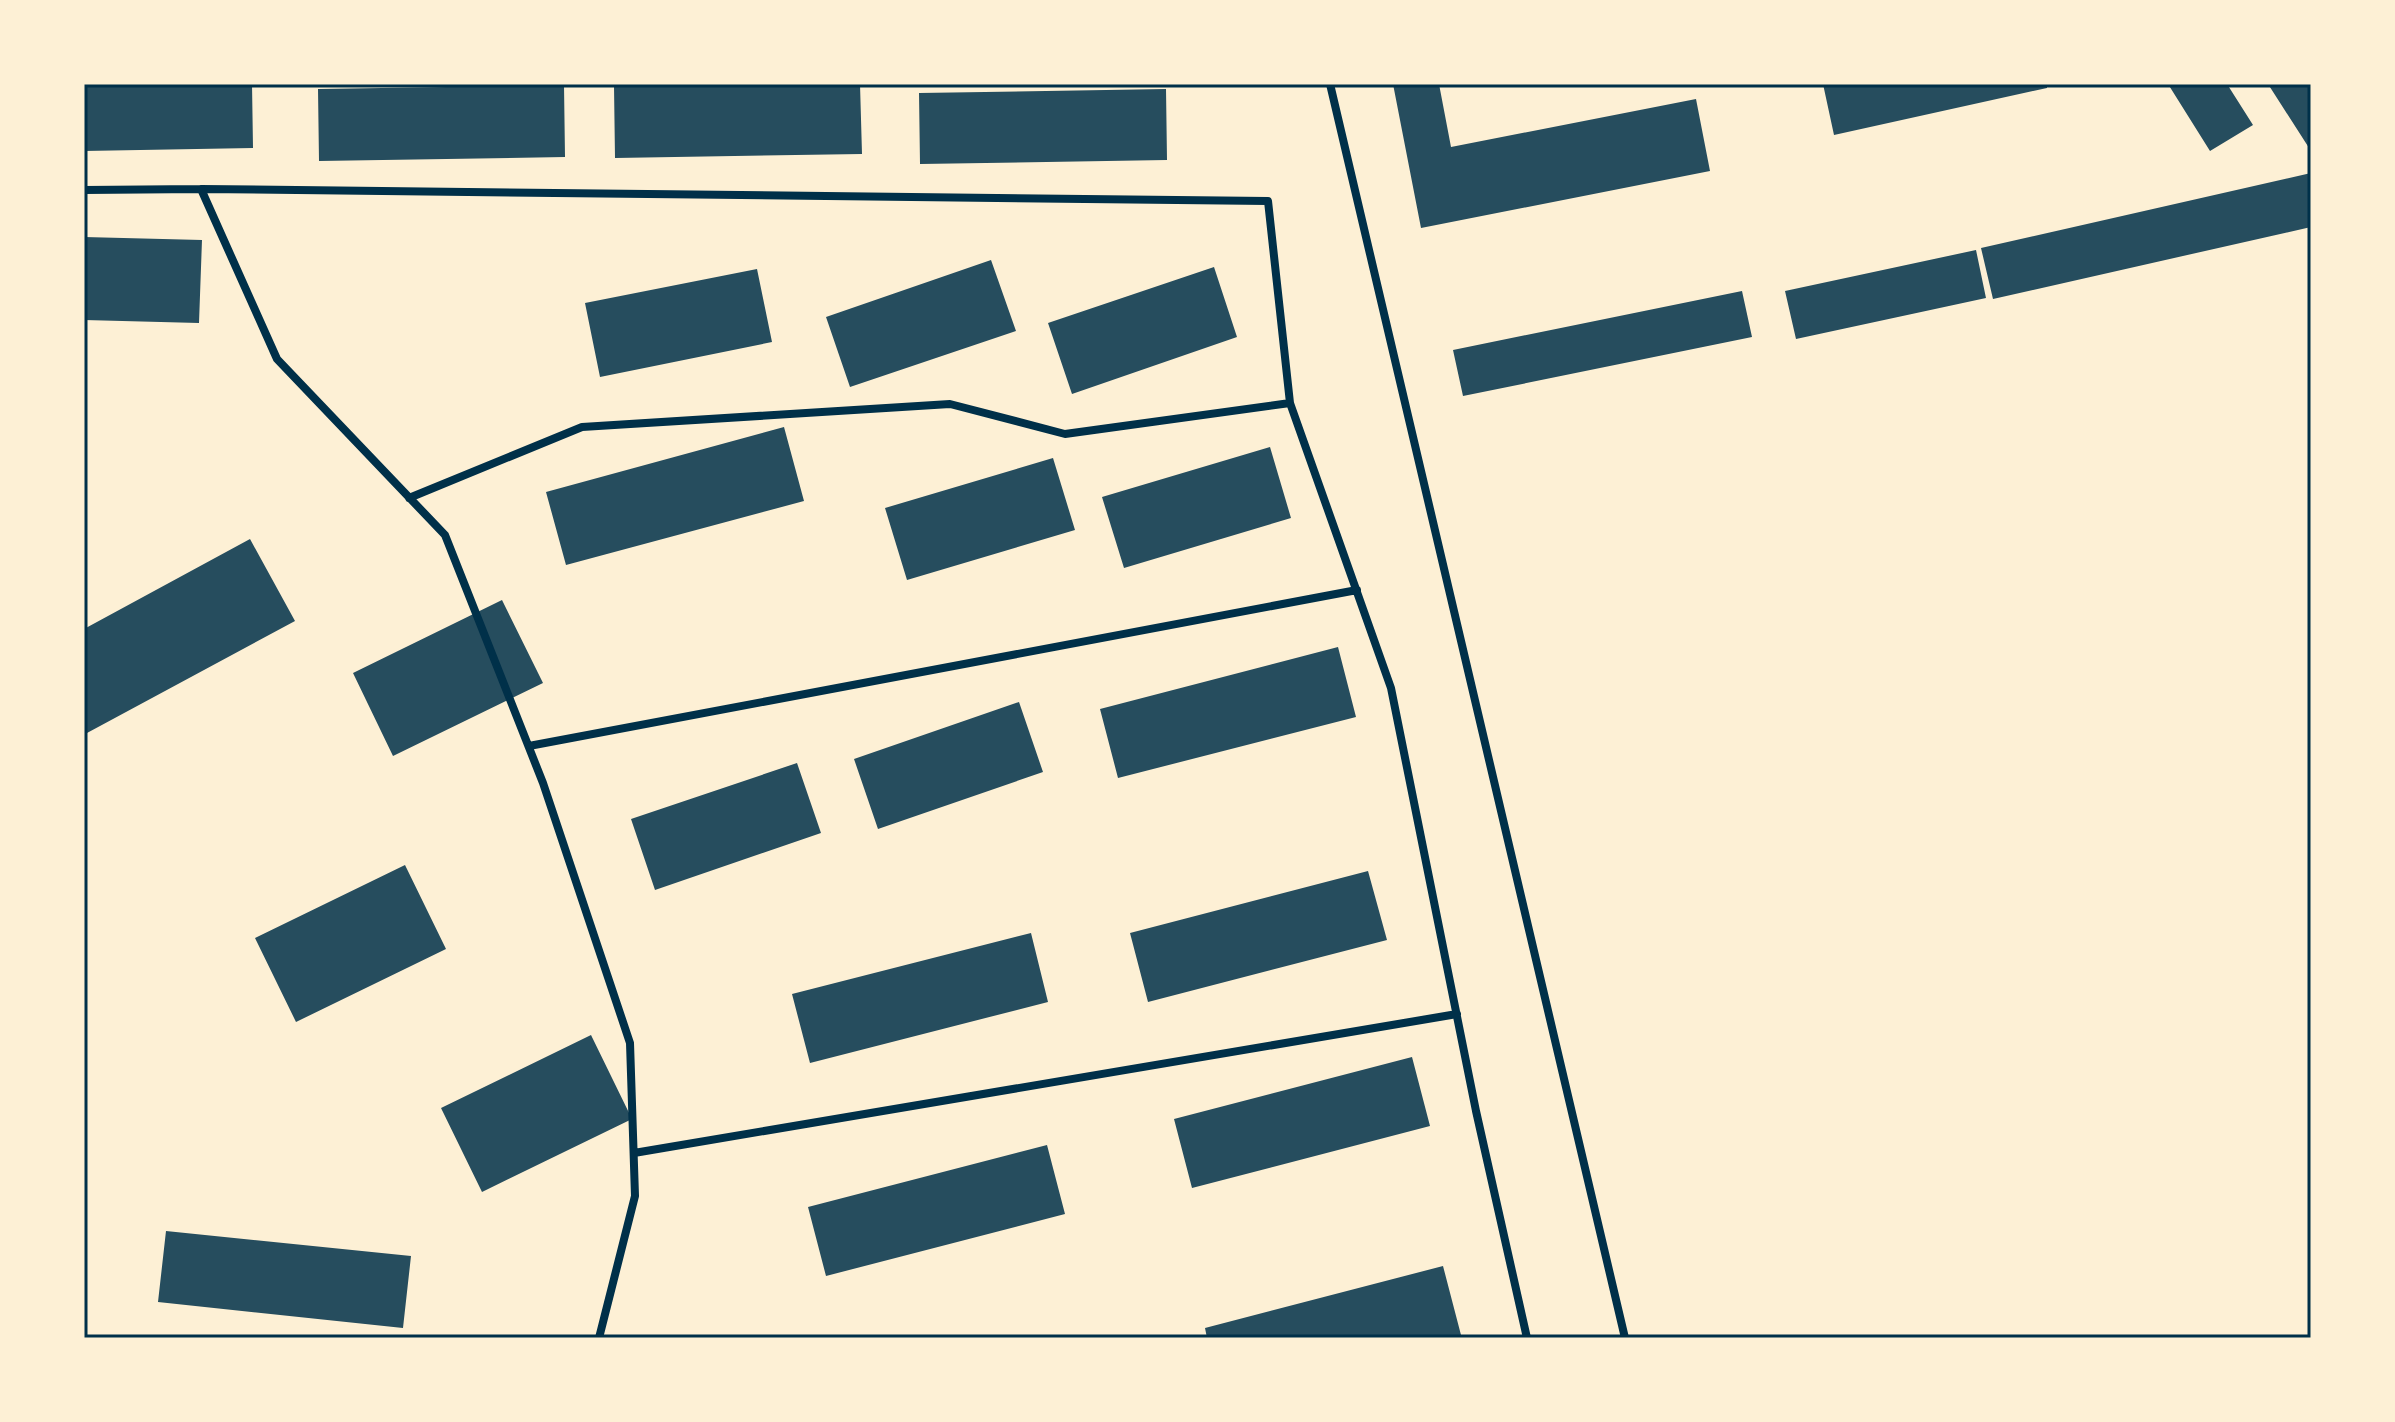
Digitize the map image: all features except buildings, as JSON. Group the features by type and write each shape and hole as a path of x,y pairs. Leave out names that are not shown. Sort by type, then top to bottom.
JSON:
{"street":[{"path":"1330,84 1625,1338"},
{"path":"201,189 277,359 445,535 529,746 630,1043 635,1196 599,1338"},
{"path":"84,190 1268,201 1290,403 1391,688 1527,1338"},
{"path":"409,498 582,427 950,404 1065,434 1290,403"},
{"path":"529,746 1357,590"},
{"path":"634,1153 1457,1014"}]}
